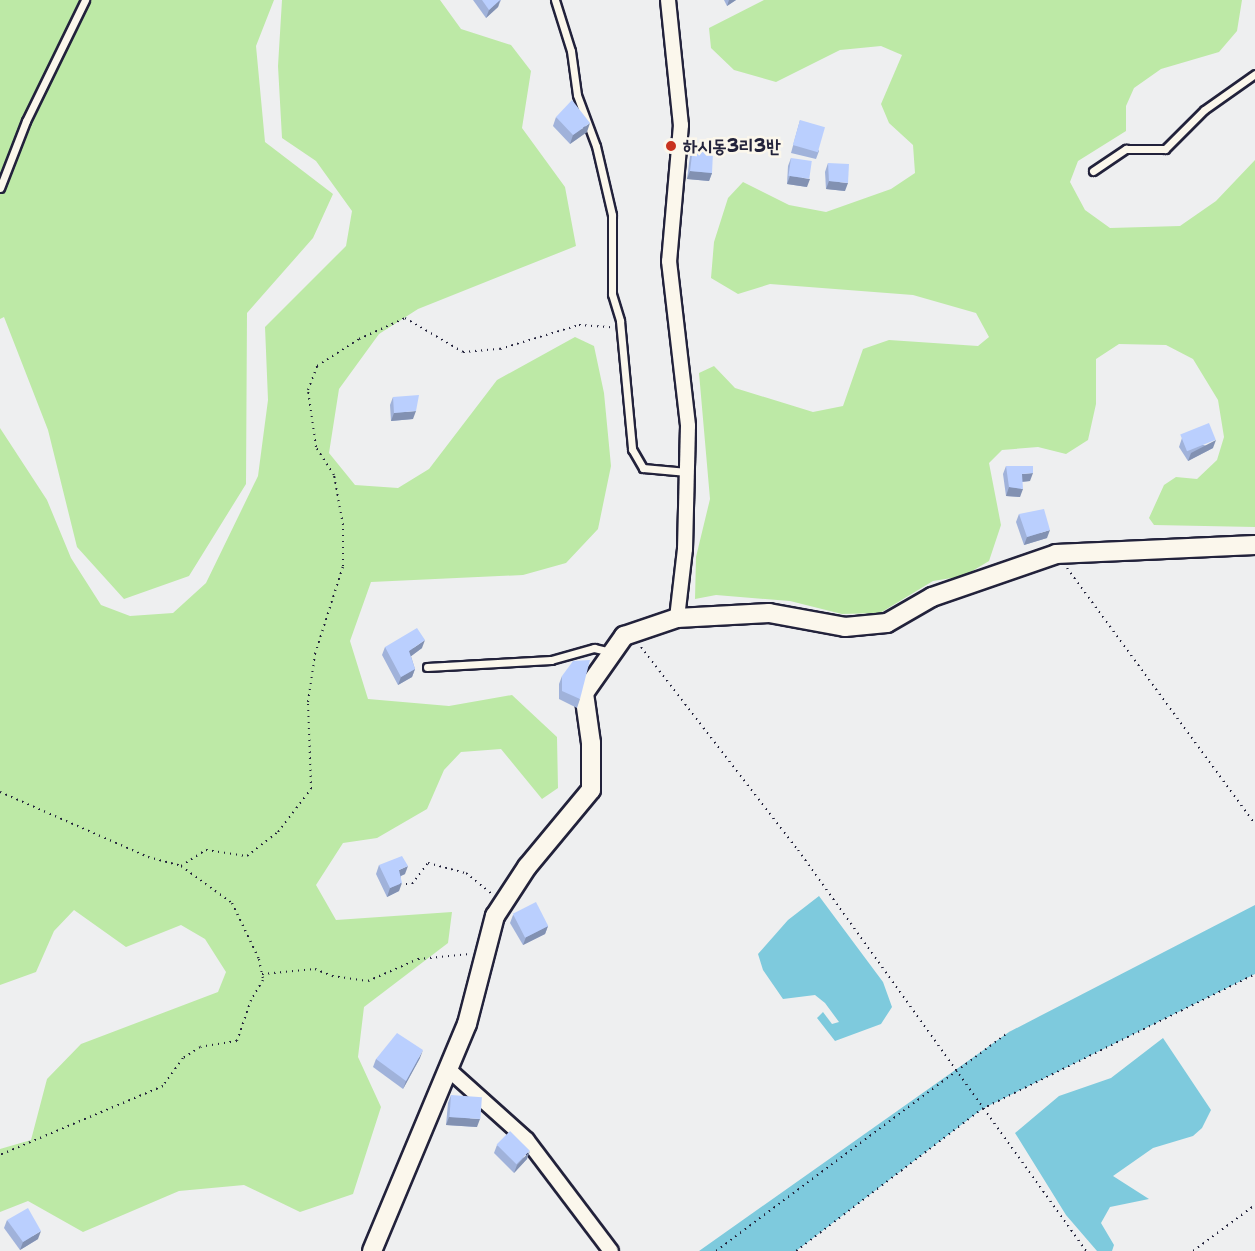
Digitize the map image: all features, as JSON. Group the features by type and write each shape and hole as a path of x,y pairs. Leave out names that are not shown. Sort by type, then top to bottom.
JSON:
{"street":[{"path":"668,0 681,124 669,261 688,426 685,549 677,618"},
{"path":"372,1251 467,1024 487,955 495,916 528,867 591,790 591,743 584,693 624,636 677,618 769,613 845,627 887,623 932,597 1056,554 1255,545"},
{"path":"448,1069 527,1140 611,1251"}],"lane":[{"path":"0,188 26,121 85,0"},
{"path":"555,0 571,51 577,95 596,146 612,214 612,294 621,331 632,449 643,468 687,472"},
{"path":"1093,171 1126,149 1165,149 1204,110 1255,74"},
{"path":"427,667 551,660 594,648 613,652"}],"path":[{"path":"181,866 206,850 247,856 278,832 311,789 310,693 315,654 343,566 343,525 334,475 316,447 308,390 317,366 358,339 405,318 463,352 500,349 579,325 606,325 621,331"},
{"path":"1056,554 1255,824"},
{"path":"630,633 798,850 1086,1251"},
{"path":"0,792 148,857 181,866 232,903 263,980 251,1000 237,1041 200,1047 183,1058 163,1086 0,1155"},
{"path":"400,884 412,884 428,863 466,873 504,903"},
{"path":"262,974 315,969 332,976 368,981 418,959 487,955"},
{"path":"796,1251 982,1109 1255,974"},
{"path":"716,1251 1009,1032"},
{"path":"1193,1251 1255,1205"}],"green space":[{"path":"0,0 274,0 256,46 265,142 333,194 313,238 247,313 246,484 189,576 124,599 77,547 48,430 4,317 0,319"},
{"path":"282,0 440,0 461,29 511,45 531,71 522,128 565,187 576,246 418,309 379,334 339,389 329,453 355,485 398,488 429,469 497,380 575,337 594,346 604,393 611,466 598,529 566,563 523,575 371,582 350,641 368,699 449,706 512,695 557,737 558,788 542,799 501,749 461,752 444,770 427,809 377,838 343,843 316,885 336,920 452,912 448,943 364,1007 358,1057 381,1107 353,1194 300,1212 244,1185 179,1191 83,1232 28,1201 0,1212 0,1149 31,1140 47,1079 81,1044 218,992 226,972 205,939 181,925 126,947 74,910 54,931 36,972 0,985 0,428 47,500 71,558 101,605 130,616 173,613 206,583 258,476 268,400 265,327 346,246 352,211 316,161 282,138 278,66"},
{"path":"764,0 1242,0 1237,31 1219,52 1161,69 1134,88 1126,106 1126,131 1078,161 1070,182 1085,210 1110,228 1180,226 1216,201 1255,160 1255,527 1154,525 1149,518 1164,485 1176,477 1197,479 1217,460 1224,437 1218,400 1193,359 1166,345 1119,344 1096,359 1096,404 1088,440 1066,454 1038,447 1002,450 989,463 1001,525 989,561 964,576 933,581 880,613 842,614 790,601 716,595 695,599 696,557 710,499 699,373 714,366 735,388 813,412 843,406 863,349 889,340 978,346 989,337 976,313 913,295 770,284 738,294 711,278 714,242 728,198 743,182 789,205 826,212 891,189 915,173 913,145 889,123 881,104 902,55 881,46 840,50 776,82 734,70 711,48 709,28"}],"water":[{"path":"819,896 883,982 892,1007 881,1024 835,1041 817,1018 823,1012 832,1024 839,1022 825,1003 815,995 783,999 763,970 758,954 788,920"},
{"path":"1255,905 1255,974 982,1109 796,1251 699,1251 1009,1032"},
{"path":"1163,1038 1211,1110 1202,1128 1193,1136 1153,1148 1113,1176 1149,1199 1110,1207 1101,1223 1114,1245 1112,1251 1097,1251 1066,1215 1015,1133 1059,1096 1111,1078"}],"building":[{"path":"482,0 500,0 489,10"},
{"path":"572,100 590,123 573,135 556,117"},
{"path":"800,120 825,127 818,152 793,145"},
{"path":"693,147 713,152 712,173 690,171"},
{"path":"791,158 812,161 809,179 788,176"},
{"path":"828,163 849,164 848,183 829,181"},
{"path":"419,395 416,411 394,413 393,397"},
{"path":"1209,423 1216,440 1187,451 1180,435"},
{"path":"1006,466 1033,466 1033,473 1022,474 1023,489 1009,487"},
{"path":"1044,509 1050,530 1027,537 1019,514"},
{"path":"417,628 425,640 409,651 415,669 401,677 385,647"},
{"path":"590,660 580,699 562,691 562,676 573,661"},
{"path":"402,856 408,866 399,870 402,883 390,888 379,865"},
{"path":"536,902 548,926 525,938 513,914"},
{"path":"397,1033 423,1050 406,1081 376,1059"},
{"path":"451,1095 482,1097 480,1119 449,1117"},
{"path":"510,1131 530,1151 516,1164 497,1144"},
{"path":"28,1208 41,1231 23,1242 7,1220"}],"place":[{"name":"하시동3리3반","path":"671,146"}]}
